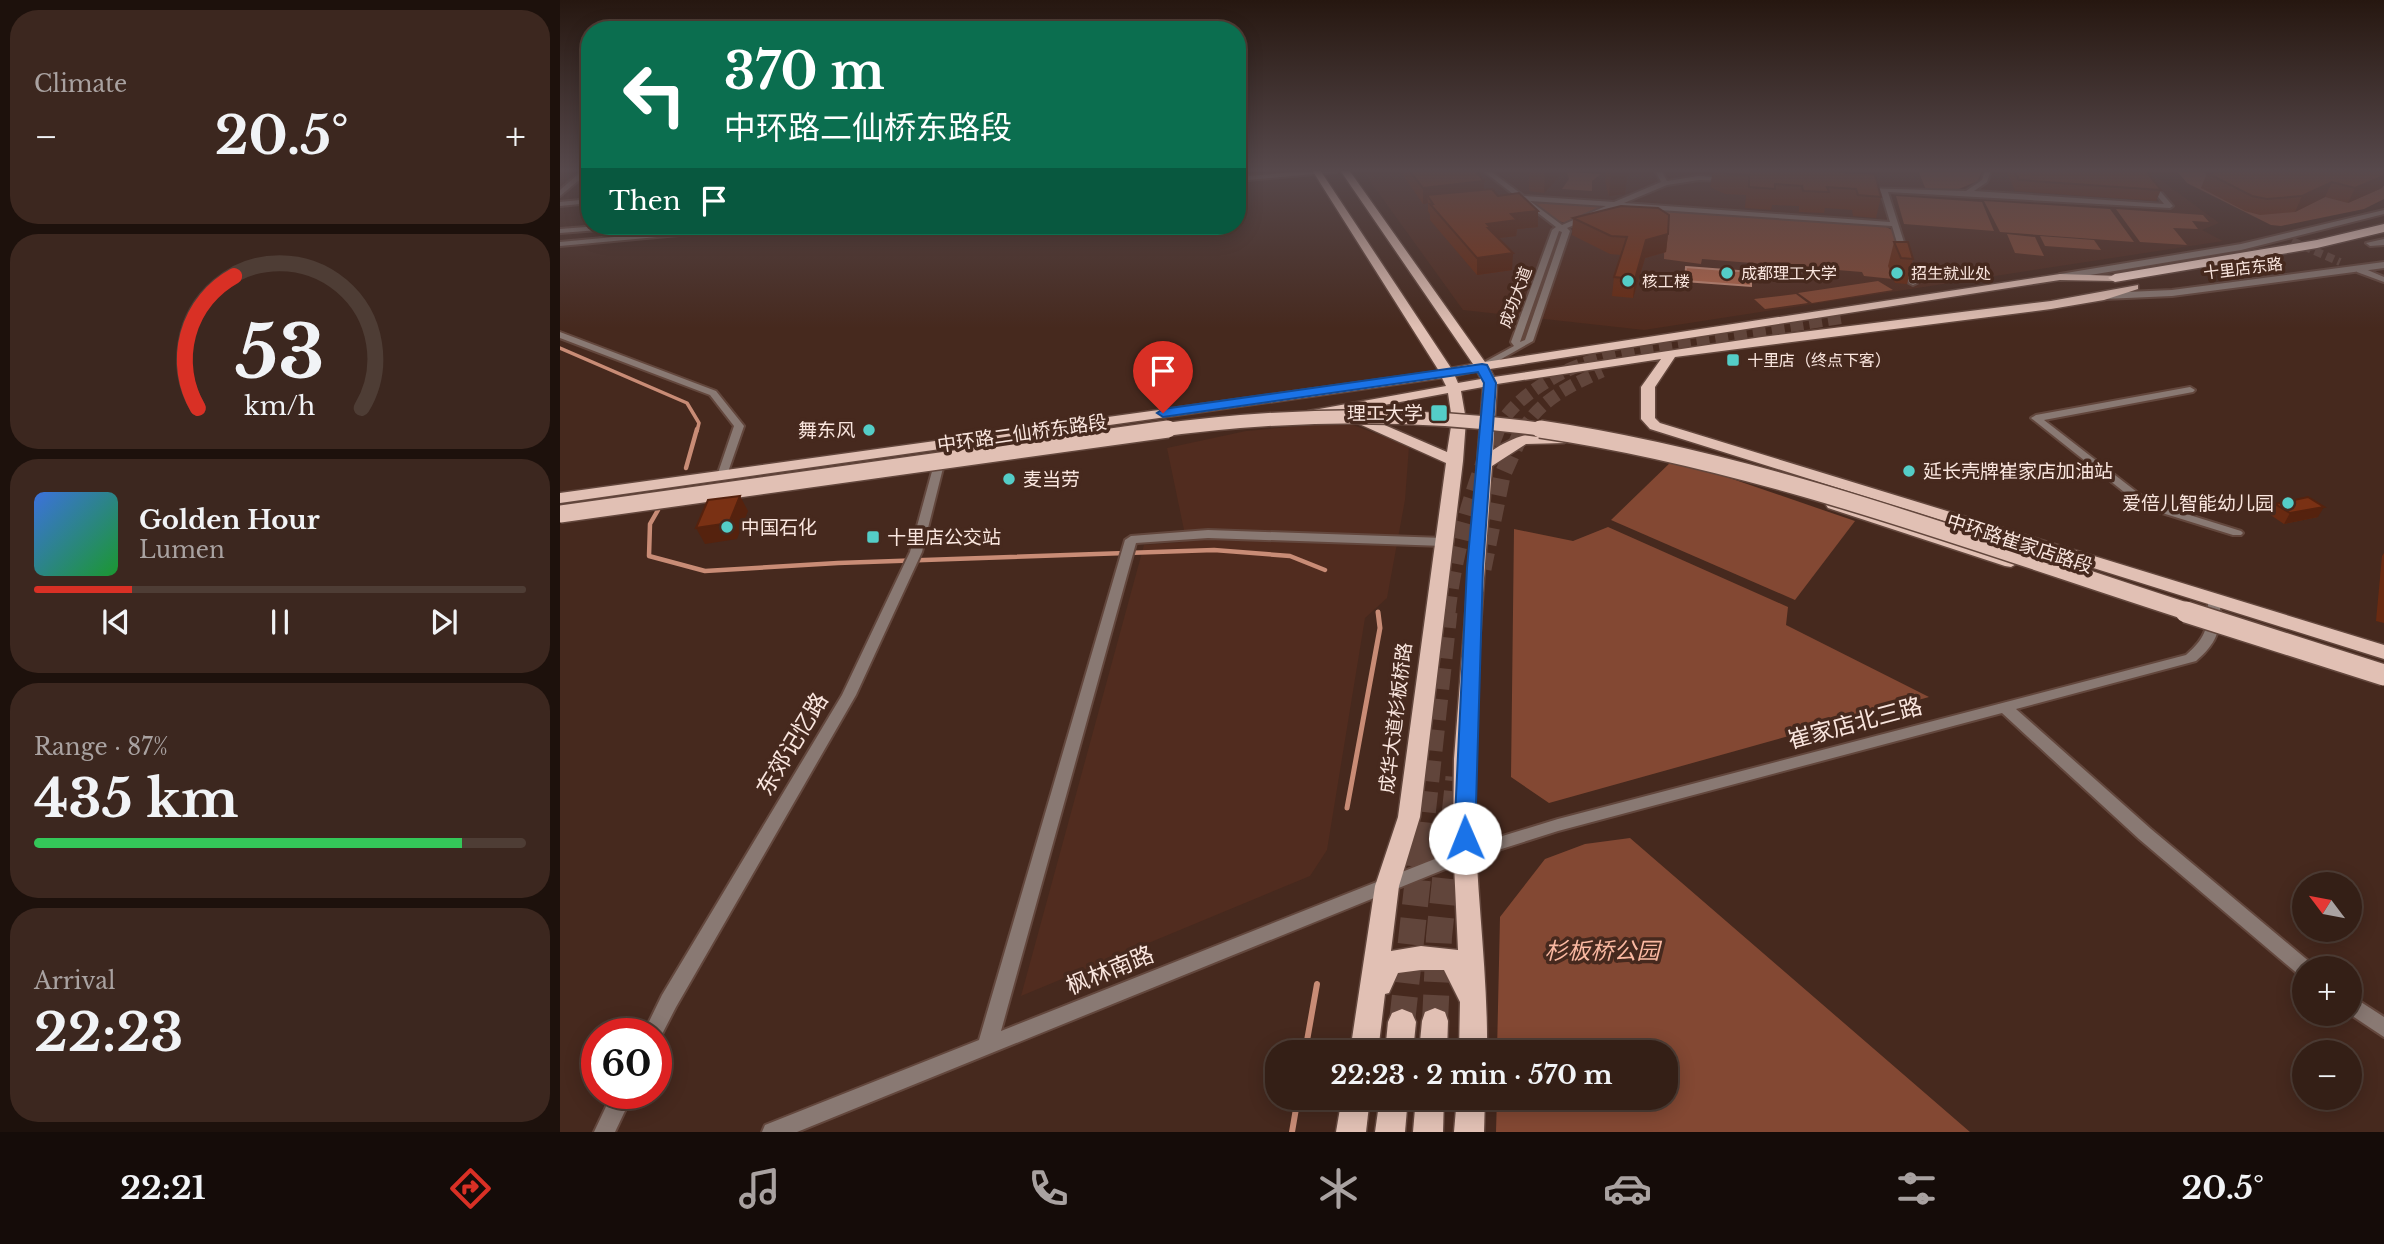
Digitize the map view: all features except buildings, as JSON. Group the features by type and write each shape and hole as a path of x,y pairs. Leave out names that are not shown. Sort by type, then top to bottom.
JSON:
{"highway":[{"path":"2115,278 2305,247 2384,228"},
{"path":"2134,287 2379,241"}],"main road":[{"path":"1350,223 1451,381"},
{"path":"1377,223 1445,331 1486,375 1486,463 1474,595 1464,812 1475,1004 1474,1040"},
{"path":"1486,375 1749,324 2060,278 2115,278"},
{"path":"2115,278 1850,320 2134,287"},
{"path":"1762,341 1885,327 2104,296 2134,287"},
{"path":"1861,307 1828,316 1820,322 1841,330 1885,327"},
{"path":"1486,375 1547,371 1670,355 1798,335 1804,329 1782,322 1749,324"},
{"path":"1421,332 1445,331"},
{"name":"中环路崔家店路段","path":"1670,355 1648,387 1648,419 1655,426 2384,652"},
{"name":"中环路二仙桥东路段","path":"560,498 723,473 1486,375"},
{"name":"中环路二仙桥东路段","path":"560,522 939,464 1317,414 1451,381"},
{"name":"成华大道杉板桥路","path":"1366,1040 1387,886 1409,817 1455,461 1459,420 1451,381"},
{"path":"560,506 1157,424 1245,415 1385,410 1497,416 1637,436 1742,461 2384,663"},
{"path":"1317,414 1348,414 1455,461"},
{"path":"560,514 1217,422 1382,416 1488,423 1588,435 1708,460 2384,675"},
{"name":"中环路崔家店路段","path":"1486,463 1507,444 1531,437 1643,446 2384,682"},
{"path":"1372,1002 1389,963 1420,958 1451,959 1475,1004"},
{"path":"1434,1040 1435,1021"},
{"path":"1400,1040 1402,1022"},
{"path":"1351,1132 1354,1110"},
{"path":"1390,1132 1393,1110"},
{"path":"1428,1132 1429,1110"},
{"path":"1469,1132 1470,1110"}],"street":[{"path":"1555,223 1562,228 1574,223"},
{"path":"1877,223 1894,224 1913,283"},
{"name":"十里店东路","path":"2060,278 2288,240 2347,223"},
{"name":"成功大道","path":"1486,375 1518,345 1529,341 1566,231 1562,228"},
{"path":"560,231 581,229"},
{"path":"560,244 657,235"},
{"path":"2340,262 2384,281"},
{"name":"十里店东路","path":"2104,296 2172,293 2384,265"},
{"path":"560,335 713,393 739,426 723,473"},
{"path":"2190,390 2036,418 2147,505 2237,533"},
{"name":"东郊记忆路","path":"661,1018 849,695 916,552 939,464"},
{"path":"986,1046 1131,540 1188,535 1444,542"},
{"path":"2214,599 2214,627"},
{"name":"崔家店北三路","path":"1465,853 1558,825 2191,658 2210,643 2214,627"},
{"path":"2004,707 2145,834 2292,958"},
{"name":"枫林南路","path":"772,1132 1465,853"},
{"path":"2362,1012 2384,1028"},
{"path":"604,1132 616,1109"}],"shaded area":[{"path":"1400,223 2219,223 2202,230 2223,241 1644,330 1463,310"},
{"path":"1686,267 1751,272 1751,286 1685,281"},
{"path":"1345,422 1409,446 1405,500 1387,598 1365,618 1327,850 1310,876 1021,996 1144,545 1182,542 1184,530 1167,448 1246,431"}],"green space":[{"path":"1665,223 1832,223 1886,227 1892,230 1899,246 1893,279 1864,276 1862,272 1702,259 1701,264 1664,259"},
{"path":"1991,223 1994,231 1904,224"},
{"path":"1995,223 2120,223 2134,242 2000,232"},
{"path":"2126,223 2193,223 2198,229 2173,228 2187,245 2140,242"},
{"path":"2267,223 2296,223 2281,226"},
{"path":"2007,234 2035,237 2044,256 2015,253"},
{"path":"2040,236 2094,240 2101,250 2045,246"},
{"path":"1878,281 1893,290 1812,303 1798,293"},
{"path":"1796,294 1808,303 1765,309 1754,299"},
{"path":"1674,459 1855,521 1795,600 1611,520"},
{"path":"1608,527 1788,607 1786,625 1929,697 1549,803 1511,777 1514,529 1573,541"},
{"name":"杉板桥公园","path":"1630,838 1970,1132 1496,1132 1497,1110 1678,1110 1678,1040 1497,1040 1500,917 1545,859 1585,844"}],"waterway":[{"path":"560,348 687,403 699,423 697,431"},
{"path":"686,468 697,429"},
{"path":"658,510 650,524 649,556 705,571 838,563 1214,550 1290,556 1325,570"},
{"path":"1347,808 1380,628 1378,612"},
{"path":"1307,1040 1317,984"},
{"path":"1292,1132 1296,1110"}],"tunnel":[{"path":"2292,241 2340,262"},
{"path":"1497,430 1527,395 1557,375 1582,364 1645,349 1845,317"},
{"path":"1522,430 1547,402 1602,371"},
{"path":"1447,613 1454,566 1466,520 1497,430"},
{"path":"1483,569 1502,476 1522,430"},
{"path":"1422,843 1447,612"},
{"path":"1449,843 1456,777"},
{"path":"1402,1022 1422,842"},
{"path":"1435,1021 1439,937 1449,842"}],"place":[{"name":"成都理工大学","path":"1727,273"},
{"name":"招生就业处","path":"1897,273"},
{"name":"核工楼","path":"1628,281"},
{"name":"十里店（终点下客）","path":"1733,360"},
{"name":"理工大学","path":"1439,413"},
{"name":"舞东风","path":"869,430"},
{"name":"延长壳牌崔家店加油站","path":"1909,471"},
{"name":"麦当劳","path":"1009,479"},
{"name":"爱倍儿智能幼儿园","path":"2288,503"},
{"name":"中国石化","path":"727,527"},
{"name":"十里店公交站","path":"873,537"}],"route":[{"path":"1163,413 1482,367 1490,383 1486,463 1475,568 1465,838"}]}
